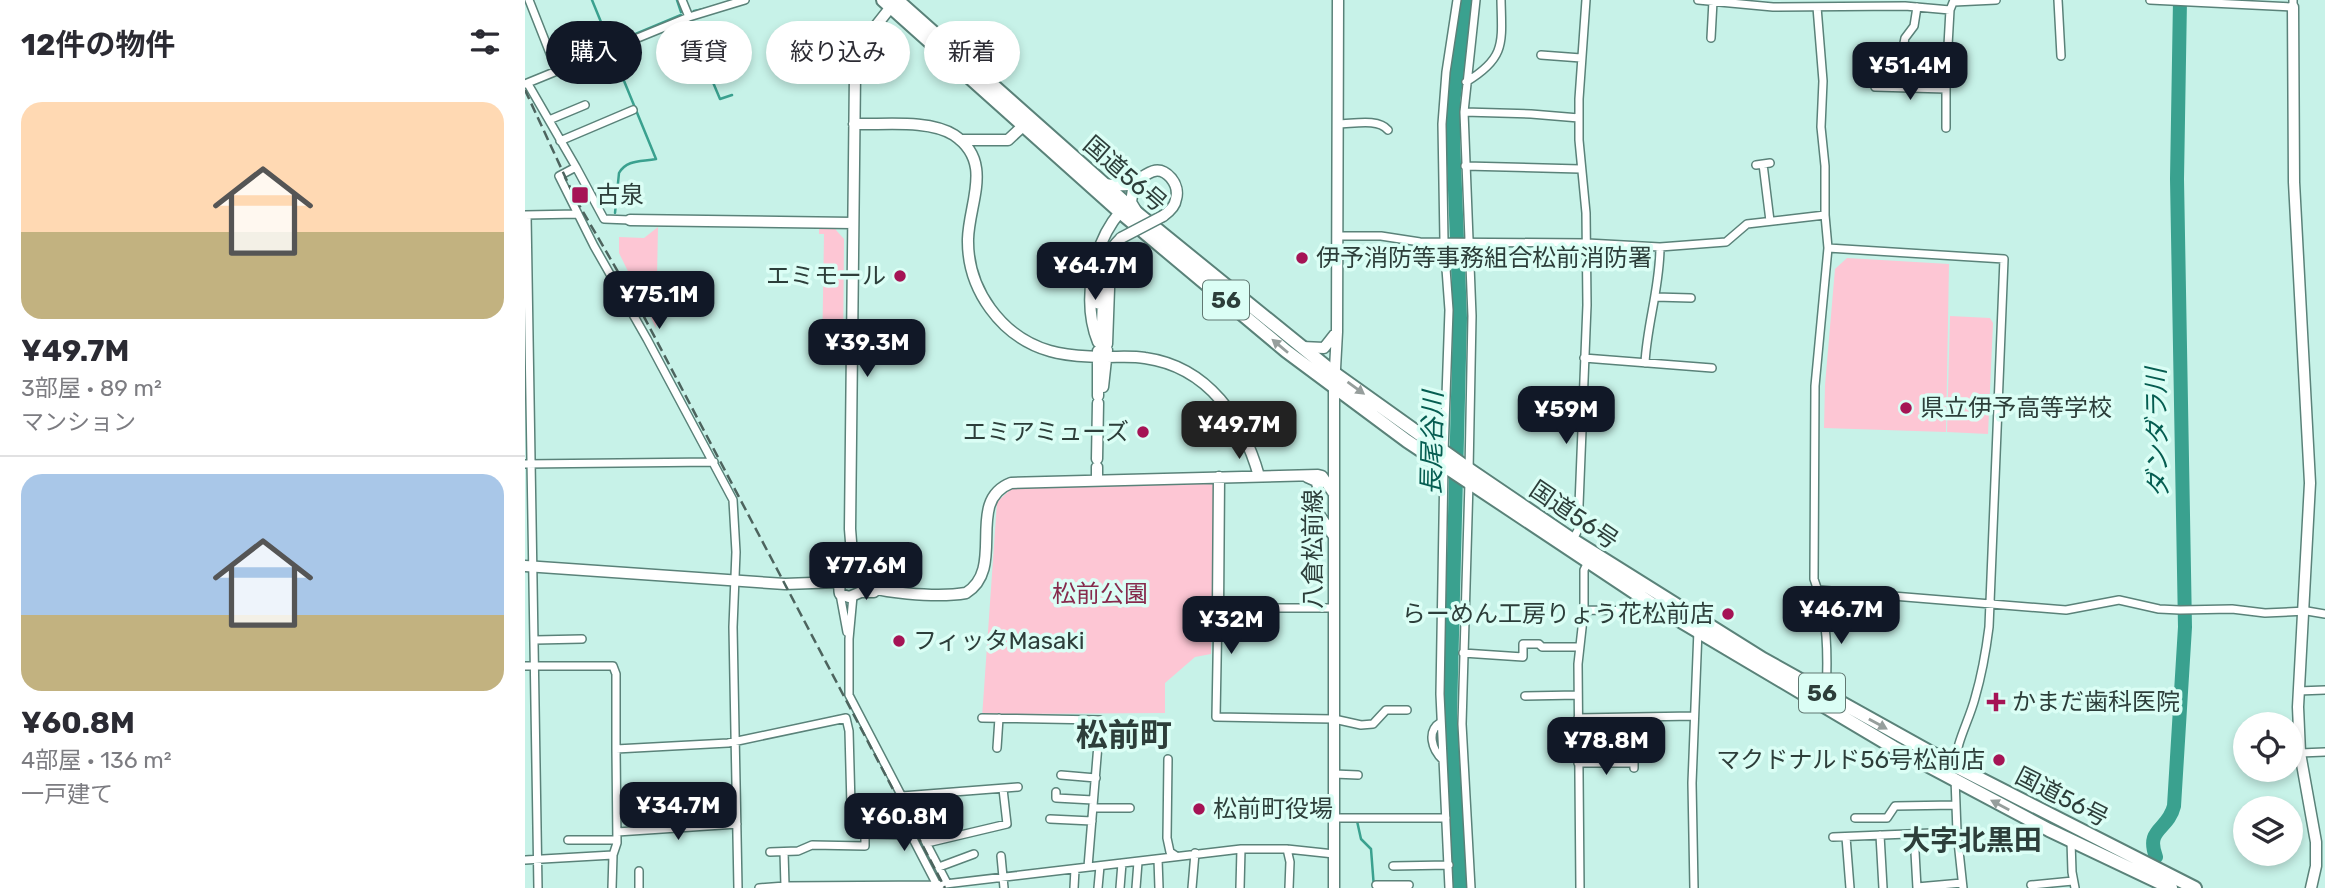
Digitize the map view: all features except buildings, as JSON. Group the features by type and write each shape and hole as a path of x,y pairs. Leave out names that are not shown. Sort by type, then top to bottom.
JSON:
{"highway":[{"name":"国道56号","path":"892,2 1023,126 1120,212 1286,351 1334,387 1699,626 1826,701 1955,766 2169,885"},
{"name":"国道56号","path":"892,2 1137,214 1445,460"},
{"name":"国道56号","path":"1570,544 1588,562 1652,604 1699,626"},
{"name":"国道56号","path":"1826,701 1893,747 2071,841 2169,885 2195,888"}],"street":[{"path":"529,0 546,43"},
{"path":"682,0 689,17"},
{"path":"642,36 689,17 745,0"},
{"name":"八倉松前線","path":"1334,888 1333,536 1338,0"},
{"path":"1449,888 1441,722 1449,310 1443,114 1457,0"},
{"path":"1471,888 1462,724 1472,316 1464,112 1476,0"},
{"path":"1466,82 1498,55 1501,0"},
{"path":"1570,544 1578,530 1587,305 1587,243 1580,169 1579,118 1586,0"},
{"path":"1698,0 1764,6 1818,7 1917,7 1996,0"},
{"path":"2058,0 2061,56"},
{"path":"2150,0 2293,3 2294,183 2310,484 2299,712"},
{"path":"1711,38 1713,1"},
{"path":"892,2 860,46 856,65 850,536 858,587 854,596 849,639 849,695 947,883"},
{"path":"1946,128 1946,89 1953,4"},
{"path":"1818,7 1828,248 1815,386 1814,579 1822,601 1827,649 1826,701"},
{"path":"1902,53 1905,38 1914,26 1917,7"},
{"path":"1541,55 1581,58"},
{"path":"546,76 526,84 604,219 853,223"},
{"path":"1875,87 1946,89"},
{"path":"548,120 585,105"},
{"path":"560,141 633,110"},
{"path":"1464,112 1579,118"},
{"path":"1338,124 1377,123 1388,130"},
{"path":"854,124 933,127 960,139 971,154 977,173 968,228 968,249 972,274 986,303 1012,332 1037,346 1066,355 1153,359 1183,371 1206,386 1226,406 1243,431 1259,476"},
{"path":"960,139 1009,140 1023,126"},
{"path":"1763,164 1770,221"},
{"path":"1465,166 1580,169"},
{"path":"576,167 559,176 733,500 736,552 735,741 739,888"},
{"path":"1103,343 1101,280 1106,255 1121,238 1163,216 1173,207 1177,190 1174,181 1167,174 1153,171 1134,183 1105,184"},
{"path":"1134,183 1132,202 1137,214"},
{"path":"1103,343 1092,327 1092,270 1109,225 1120,212"},
{"path":"538,888 535,640 529,566 526,215 578,214"},
{"path":"1337,236 1381,236 1420,242 1587,243 1660,247 1726,242 1747,224 1825,215"},
{"path":"1645,363 1660,247"},
{"path":"1828,248 2004,259 1989,627 1975,699 1955,751 1957,832 1963,886 1917,887 1914,834"},
{"path":"1103,343 1111,261"},
{"path":"1099,480 1099,399 1106,306 1101,280"},
{"path":"1655,297 1691,298"},
{"path":"1102,357 1104,298"},
{"path":"1302,347 1324,348 1337,332"},
{"path":"1584,358 1712,368"},
{"path":"528,464 714,463"},
{"path":"1303,476 1316,481 1318,513 1333,536"},
{"path":"840,587 846,577 866,587 967,593 978,584 984,573 988,509 993,496 1000,488 1011,483 1322,476 1334,494"},
{"path":"1219,477 1216,717 1334,719 1361,725 1373,724 1386,710 1407,710"},
{"path":"849,639 840,587 850,536"},
{"path":"1580,888 1578,647 1584,610 1584,570 1588,562"},
{"path":"529,566 840,587"},
{"path":"840,587 846,597 862,592 889,590"},
{"path":"1819,590 2074,610 2119,600 2159,609 2325,614"},
{"path":"1584,610 1647,611 1652,604"},
{"path":"1218,608 1334,608"},
{"path":"1694,888 1694,716 1699,626"},
{"path":"535,640 582,639"},
{"path":"1463,653 1523,657 1523,644 1539,645 1542,648 1578,647"},
{"path":"525,666 613,666 616,674 617,836 613,855 612,888"},
{"path":"2298,691 2325,690"},
{"path":"1525,696 1578,695"},
{"path":"1577,718 1694,716"},
{"path":"616,749 735,741 846,718 849,731 851,806 852,812 862,824 865,846 811,845 798,851 770,852"},
{"path":"982,718 1100,720 1088,867"},
{"path":"997,748 999,719"},
{"path":"2303,753 2325,752"},
{"path":"1168,759 1167,838 1170,852 1176,856"},
{"path":"1578,763 1634,762"},
{"path":"2303,765 2321,866 2311,888"},
{"path":"1334,774 1358,775"},
{"path":"1061,775 1096,778"},
{"path":"902,796 1018,788"},
{"path":"927,843 1007,824 1003,789"},
{"path":"1056,792 1056,799 1130,808"},
{"path":"1855,818 1887,818 1895,806 1956,804"},
{"path":"1334,818 1446,818"},
{"path":"1050,819 1091,821"},
{"path":"568,840 737,824"},
{"path":"1833,837 1957,832"},
{"path":"865,834 911,835 937,886"},
{"path":"1880,835 1883,888"},
{"path":"1846,837 1850,888"},
{"path":"2031,885 2074,885 2071,841"},
{"path":"525,843 537,842"},
{"path":"759,888 968,884 1003,877 1241,849 1287,849 1334,854"},
{"path":"1240,888 1241,849"},
{"path":"1287,849 1290,862 1289,888"},
{"path":"784,852 785,886"},
{"path":"939,867 974,853"},
{"path":"1192,888 1195,853"},
{"path":"525,860 613,855"},
{"path":"1001,856 1004,888"},
{"path":"1158,859 1159,888"},
{"path":"1136,888 1138,862"},
{"path":"1120,888 1122,863"},
{"path":"1393,866 1449,865"},
{"path":"1098,888 1100,866"},
{"path":"1074,888 1075,869"},
{"path":"639,871 639,888"},
{"path":"1376,884 1409,884"}],"green space":[{"path":"819,226 836,226 844,239 843,358 822,358 824,234 819,234"},
{"path":"658,227 656,328 619,253 619,237 644,238"},
{"path":"1847,258 1949,264 1946,432 1824,428 1835,269"},
{"path":"1950,316 1990,318 1993,323 1988,434 1947,432"},
{"name":"松前公園","path":"1215,481 1211,654 1195,657 1165,683 1165,713 1007,714 982,718 997,502 1013,487"}],"waterway":[{"path":"592,0 601,21"},
{"path":"677,0 681,12"},
{"name":"長尾谷川","path":"1460,888 1450,714 1460,318 1453,103 1466,0"},
{"name":"ダンダラ川","path":"2156,857 2153,840 2174,806 2185,627 2177,179 2180,0"},
{"path":"694,11 704,9"},
{"path":"642,31 681,15"},
{"path":"615,213 619,173 622,169 635,162 656,159 625,84"},
{"path":"714,84 720,99 732,95"},
{"path":"1357,821 1361,839 1371,849 1374,888"}],"railway":[{"path":"525,90 575,198 642,313 945,888"}],"place":[{"name":"古泉","path":"580,195"},
{"name":"伊予消防等事務組合松前消防署","path":"1302,258"},
{"name":"エミモール","path":"900,276"},
{"name":"県立伊予高等学校","path":"1906,408"},
{"name":"エミアミューズ","path":"1143,432"},
{"name":"らーめん工房りょう花松前店","path":"1728,614"},
{"name":"フィッタMasaki","path":"899,641"},
{"name":"かまだ歯科医院","path":"1996,702"},
{"name":"マクドナルド56号松前店","path":"1999,760"},
{"name":"松前町役場","path":"1199,809"}],"district":[{"name":"松前町","path":"1124,735"},
{"name":"大字北黒田","path":"1972,840"}]}
